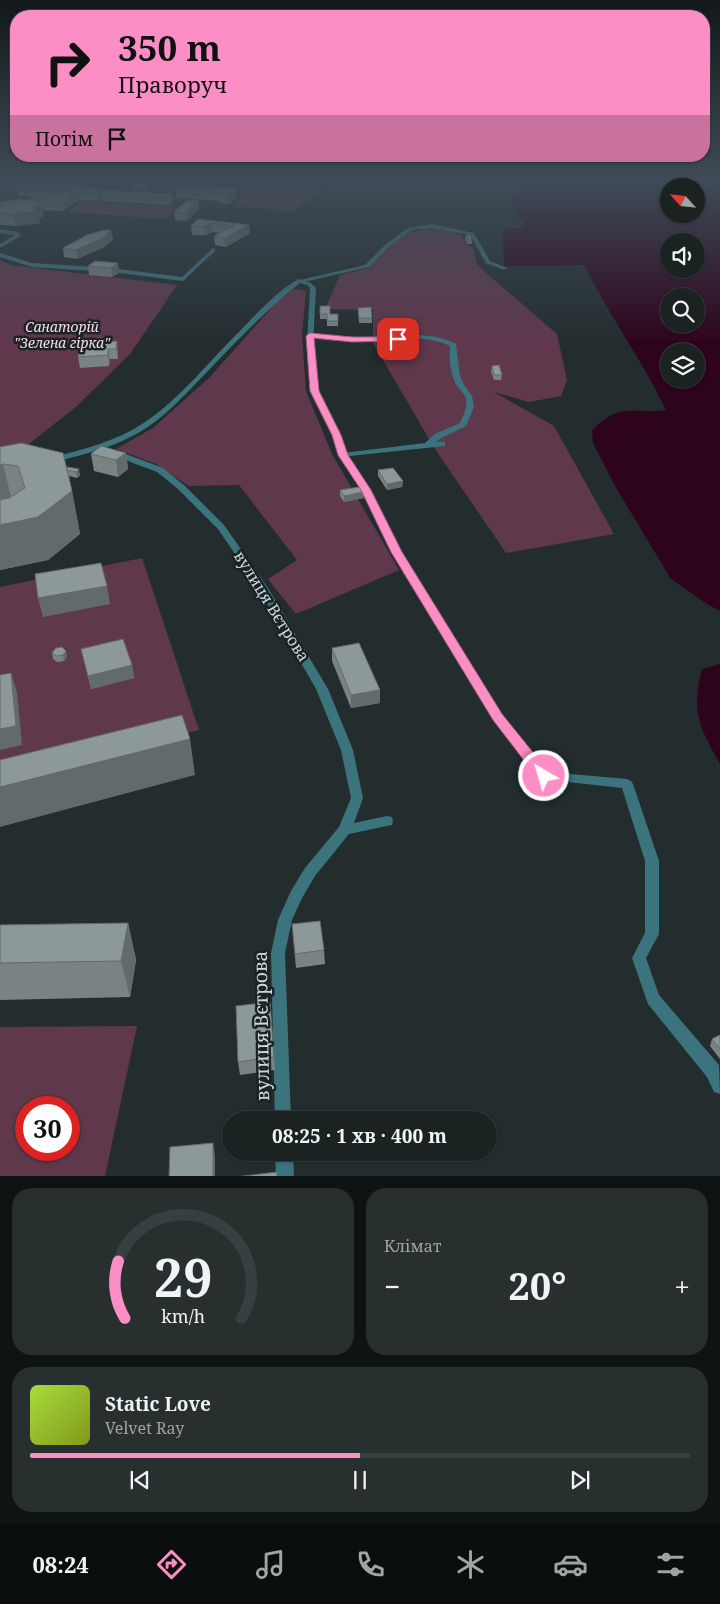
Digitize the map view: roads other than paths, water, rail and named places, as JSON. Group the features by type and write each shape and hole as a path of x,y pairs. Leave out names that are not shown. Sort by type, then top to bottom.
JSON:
{"street":[{"path":"0,246 18,236"},
{"path":"41,462 94,450 146,425 170,406 269,306 299,281 367,266 399,236"},
{"path":"473,236 488,262 504,268"},
{"path":"0,256 17,263 51,268 102,269 183,280 213,250"},
{"path":"299,281 309,284 312,288 310,336 315,391 337,435 343,455 366,490 396,552 498,717 544,776 627,784 652,861 652,934 639,958 653,1000 713,1071 720,1086"},
{"path":"310,336 352,339 433,338 449,341 454,345 452,354 454,365 460,384 469,394 471,406 463,424 438,436 429,444"},
{"path":"343,455 442,444"},
{"name":"вулиця Вєтрова","path":"94,450 117,454 160,470 181,487 221,527 263,588 322,689 347,750 357,798 345,830 310,872 296,895 283,928 278,953 283,1111"},
{"path":"345,830 387,821"},
{"path":"284,1161 285,1176"}],"park label":[{"name":"Санаторій \"Зелена гірка\"","path":"62,334"}]}
